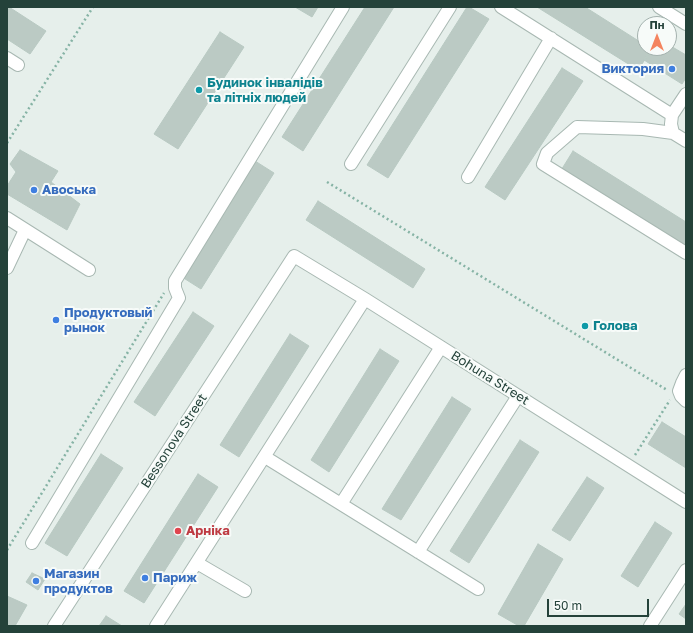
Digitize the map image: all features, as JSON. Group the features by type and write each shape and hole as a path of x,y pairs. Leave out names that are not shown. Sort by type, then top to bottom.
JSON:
{"street":[{"path":"32,543 179,298 176,288 176,281 343,7"},
{"path":"351,164 450,7"},
{"path":"501,7 672,115"},
{"path":"659,7 686,24"},
{"path":"468,177 551,38"},
{"path":"7,58 18,65"},
{"path":"673,133 671,124 672,115 686,94"},
{"path":"686,141 673,133 643,129 577,127 547,154 543,164 686,253"},
{"path":"7,218 89,270"},
{"path":"7,268 26,230"},
{"name":"Bohuna Street","path":"294,256 365,299 686,502"},
{"name":"Bessonova Street","path":"54,626 294,256"},
{"path":"156,626 365,299"},
{"path":"341,504 441,347"},
{"path":"686,376 679,391 681,396 686,401"},
{"path":"418,552 518,396"},
{"path":"264,457 478,589"},
{"path":"197,563 245,591"},
{"path":"650,626 686,570"}],"path":[{"path":"7,143 93,7"},
{"path":"327,182 667,391"},
{"path":"629,466 674,395"}],"building":[{"path":"7,7 46,31 30,54 7,39"},
{"path":"295,7 318,7 312,17"},
{"path":"365,7 394,7 303,151 282,137"},
{"path":"467,7 489,19 388,178 367,165"},
{"path":"537,7 585,7 637,40 637,56 647,56 638,70"},
{"name":"Будинок інвалідів та літніх людей","path":"220,32 244,47 178,149 154,134"},
{"name":"Виктория","path":"677,50 686,55 686,78 682,84 644,60 647,56 677,56"},
{"path":"562,68 583,81 505,200 485,187"},
{"name":"Авоська","path":"20,150 58,171 51,182 80,204 67,230 7,194 7,186 16,172 10,164"},
{"path":"573,151 686,222 686,252 560,172"},
{"path":"255,161 274,173 201,289 182,277"},
{"path":"318,201 425,269 413,288 306,220"},
{"path":"193,312 214,326 155,416 134,402"},
{"path":"290,334 309,346 239,457 220,445"},
{"path":"380,349 399,361 329,472 311,460"},
{"path":"452,397 471,409 401,520 382,509"},
{"path":"662,422 686,437 686,468 648,444"},
{"path":"520,440 539,452 469,563 450,551"},
{"path":"101,454 123,468 67,556 45,543"},
{"path":"198,474 218,487 144,603 124,591"},
{"path":"587,477 604,488 570,541 552,530"},
{"path":"655,522 672,533 638,587 621,576"},
{"path":"538,544 563,559 524,626 519,626 498,614"},
{"name":"Магазин продуктов","path":"32,573 45,579 38,590 26,582"},
{"path":"7,596 27,605 15,626 7,626"},
{"path":"686,604 686,619 679,614"},
{"path":"106,616 122,626 99,626"}],"place":[{"name":"Виктория","path":"672,69"},
{"name":"Будинок інвалідів та літніх людей","path":"199,90"},
{"name":"Авоська","path":"34,190"},
{"name":"Продуктовый рынок","path":"56,320"},
{"name":"Голова","path":"585,326"},
{"name":"Арніка","path":"178,531"},
{"name":"Париж","path":"145,578"},
{"name":"Магазин продуктов","path":"36,581"}]}
